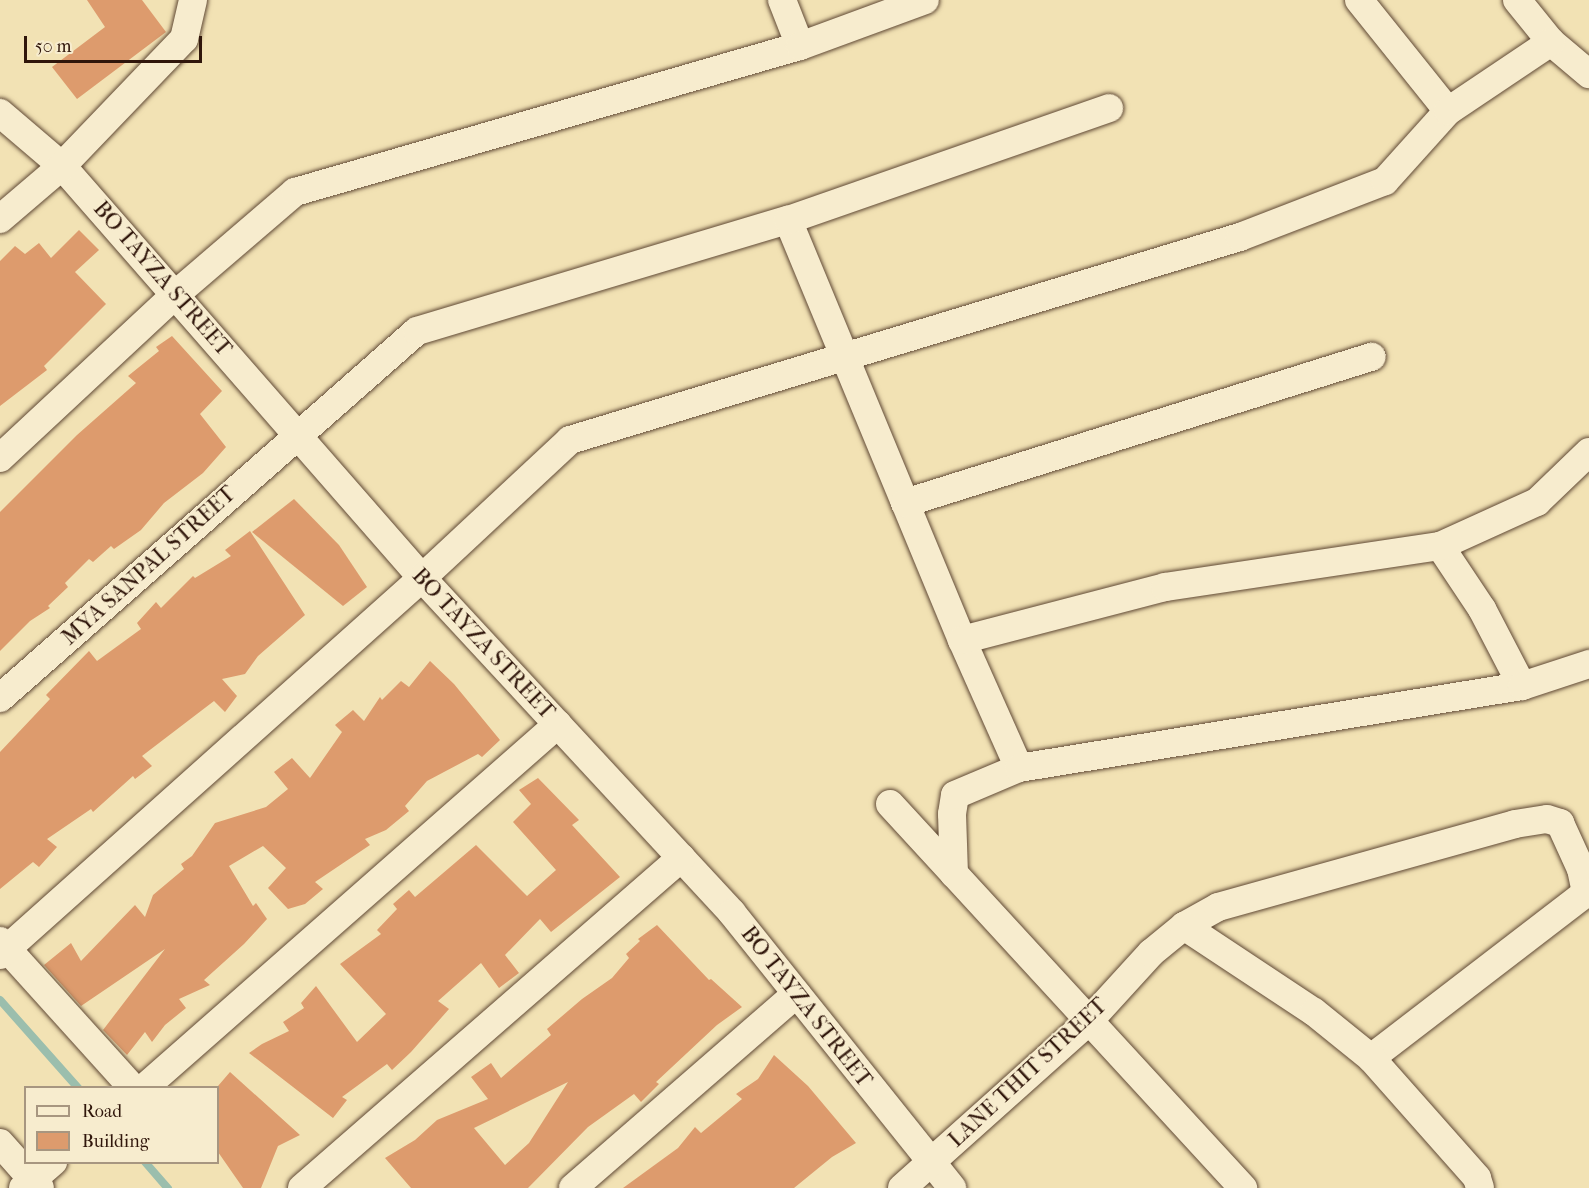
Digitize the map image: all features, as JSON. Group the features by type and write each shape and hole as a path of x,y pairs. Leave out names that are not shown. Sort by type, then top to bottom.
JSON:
{"street":[{"path":"0,219 62,166 184,39 194,0"},
{"path":"782,0 800,46"},
{"path":"0,458 176,294 295,192 800,46 925,0"},
{"path":"1359,0 1448,111"},
{"path":"1517,0 1551,42 1589,74"},
{"path":"131,1086 2,948 422,578 570,440 1240,237 1385,181 1448,111 1551,42"},
{"name":"MYA SANPAL STREET","path":"0,698 417,331 788,220 1109,108"},
{"name":"BO TAYZA STREET","path":"0,113 36,141 62,166 422,578 732,913 952,1188"},
{"path":"788,220 962,639 1019,768"},
{"path":"905,503 1372,357"},
{"path":"962,639 1165,587 1440,546 1537,502 1589,452"},
{"path":"1440,546 1482,609 1522,686"},
{"path":"954,874 952,814 955,795 1019,768 1522,686 1589,664"},
{"path":"146,1086 558,724"},
{"path":"890,804 1243,1188"},
{"name":"LANE THIT STREET","path":"902,1188 1089,1021 1151,953 1184,926 1218,907 1515,824 1547,819 1560,823 1581,869 1586,893 1371,1058"},
{"path":"302,1188 681,858"},
{"path":"1184,926 1314,1012 1371,1058 1477,1178 1480,1188"},
{"path":"573,1188 796,994"},
{"path":"0,1143 37,1179"}],"building":[{"path":"87,0 142,0 166,32 77,99 52,67 105,27"},
{"path":"79,230 99,250 75,272 106,304 44,366 47,370 0,406 0,261 15,246 25,254 39,243 51,258"},
{"path":"172,336 222,391 200,414 226,447 203,473 164,503 141,530 114,549 111,546 93,562 89,559 65,583 68,587 48,606 50,608 30,621 0,651 0,512 77,435 136,383 128,376 159,351 156,347"},
{"path":"294,499 339,545 367,587 343,606 252,532"},
{"path":"250,531 305,615 258,656 245,674 222,679 237,696 225,712 214,701 142,756 152,766 135,779 133,776 93,812 91,809 47,839 57,847 39,867 33,862 0,889 0,752 50,699 46,695 89,651 97,661 141,629 137,623 156,602 161,608 193,576 195,578 231,556 225,550"},
{"path":"430,661 454,684 500,740 482,757 478,754 427,781 405,806 409,811 386,830 365,839 370,845 315,882 323,889 305,904 288,909 268,888 286,868 263,846 229,866 253,906 256,903 267,919 244,944 204,980 210,985 179,999 186,1008 165,1025 152,1042 145,1032 127,1055 103,1030 165,949 81,1006 44,965 71,943 81,961 135,905 145,917 153,895 184,869 181,864 192,856 215,823 266,807 288,789 274,772 292,758 310,778 342,732 335,725 353,710 364,721 380,697 382,700 401,681 409,687"},
{"path":"538,778 579,820 572,825 620,877 551,932 540,919 505,955 519,973 499,988 481,963 438,1001 449,1009 411,1052 392,1070 387,1064 342,1097 347,1100 333,1118 249,1053 289,1031 283,1022 304,1008 301,1003 316,986 357,1042 386,1014 340,964 381,934 377,930 397,909 393,904 409,890 415,897 476,845 527,896 556,870 513,822 531,804 519,790"},
{"path":"657,925 709,980 711,979 742,1007 717,1025 656,1082 659,1084 641,1102 634,1094 588,1127 528,1188 411,1188 385,1158 415,1140 437,1120 488,1099 471,1077 491,1063 501,1078 551,1035 547,1029 582,999 612,978 629,958 626,954 640,941 638,939","holes":["568,1082 529,1143 505,1165 474,1128"]},
{"path":"774,1055 808,1086 856,1143 832,1157 794,1188 623,1188 678,1148 695,1127 701,1133 742,1099 736,1094 758,1079"},
{"path":"230,1072 300,1135 278,1146 261,1188 243,1188 219,1153 218,1086"}],"waterway":[{"path":"0,1000 76,1086"},
{"path":"147,1164 168,1188"}]}
